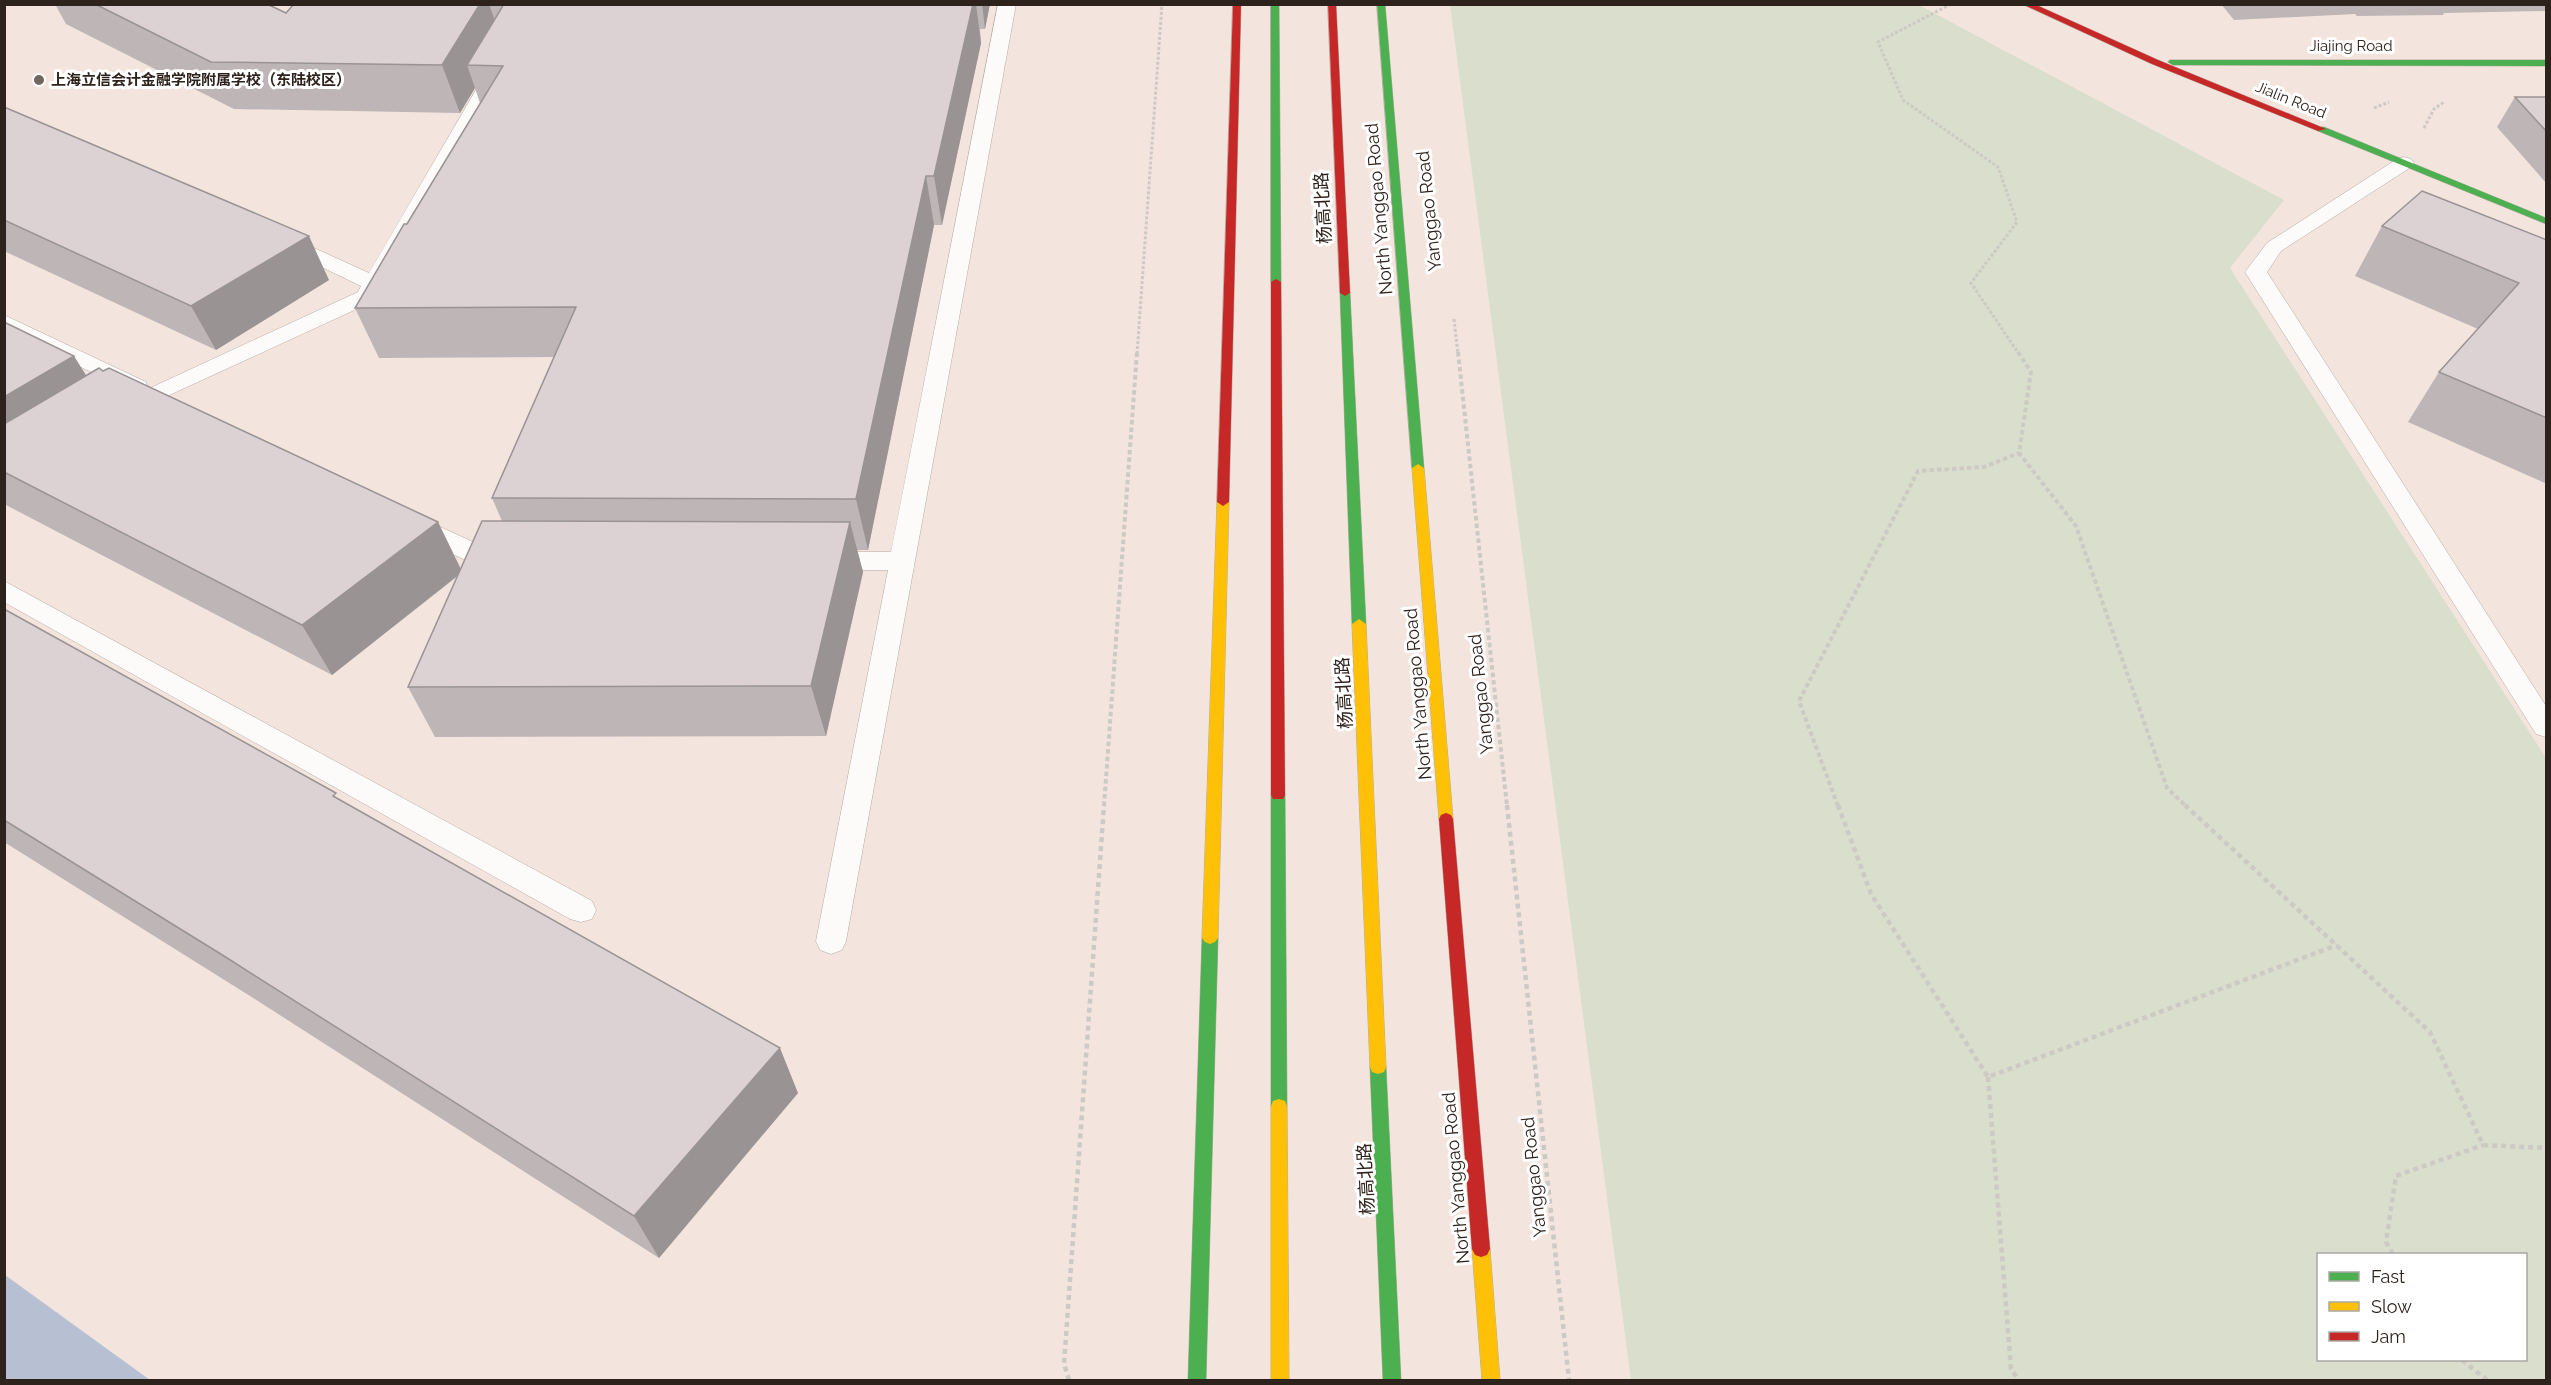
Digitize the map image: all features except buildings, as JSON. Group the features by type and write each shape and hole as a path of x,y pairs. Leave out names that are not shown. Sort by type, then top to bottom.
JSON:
{"main road":[{"path":"1197,1380 1237,4"},
{"path":"1275,4 1280,1380"},
{"name":"杨高北路","path":"1332,4 1392,1380"},
{"name":"North Yanggao Road","path":"1381,4 1491,1380"},
{"name":"Jialin Road","path":"2026,4 2191,77 2547,221"},
{"name":"Jiajing Road","path":"2155,62 2547,63"},
{"path":"2191,77 2235,78"}],"lane":[{"path":"111,417 152,394 366,296 535,4"},
{"path":"831,941 902,561 989,36 1006,4"},
{"path":"494,34 541,34"},
{"path":"2404,163 2274,247 2256,272 2280,313 2547,727"},
{"path":"266,233 373,283"},
{"path":"4,321 183,409"},
{"path":"394,513 489,560 525,560"},
{"path":"796,561 902,561"},
{"path":"4,590 580,910"}],"path":[{"path":"1070,1380 1065,1364 1065,1352 1162,4"},
{"path":"1951,4 1878,42 1903,100 1998,167 2017,222 1971,283 2031,372 2019,453 2076,526 2167,788 2430,1032 2483,1145"},
{"name":"Yanggao Road","path":"1454,313 1569,1380"},
{"path":"2019,453 1984,467 1918,471 1799,701 1871,894 1988,1077 2011,1369 2019,1380"},
{"path":"1988,1077 2337,945"},
{"path":"2392,1253 2386,1242 2396,1176 2483,1145 2547,1148"},
{"path":"2464,1361 2487,1380"}],"green space":[{"path":"1450,5 1919,5 2284,200 2230,268 2546,758 2546,1380 1631,1380"}],"water":[{"path":"5,1275 150,1380 5,1380"}],"traffic: fast":[{"path":"1275,4 1276,282"},
{"path":"1381,4 1418,468"},
{"path":"2173,62 2546,63"},
{"path":"2321,129 2546,221"},
{"path":"1345,293 1359,624"},
{"path":"1278,795 1279,1106"},
{"path":"1197,1380 1210,938"},
{"path":"1378,1067 1392,1380"}],"traffic: slow":[{"path":"1418,468 1446,819"},
{"path":"1210,938 1223,502"},
{"path":"1359,624 1378,1067"},
{"path":"1279,1106 1280,1380"},
{"path":"1481,1249 1491,1380"}],"traffic: jam":[{"path":"1223,502 1237,4"},
{"path":"1332,4 1345,293"},
{"path":"2026,4 2155,62 2321,129"},
{"path":"1276,282 1278,795"},
{"path":"1446,819 1481,1249"}],"place":[{"name":"上海立信会计金融学院附属学校（东陆校区）","path":"39,80"}]}
